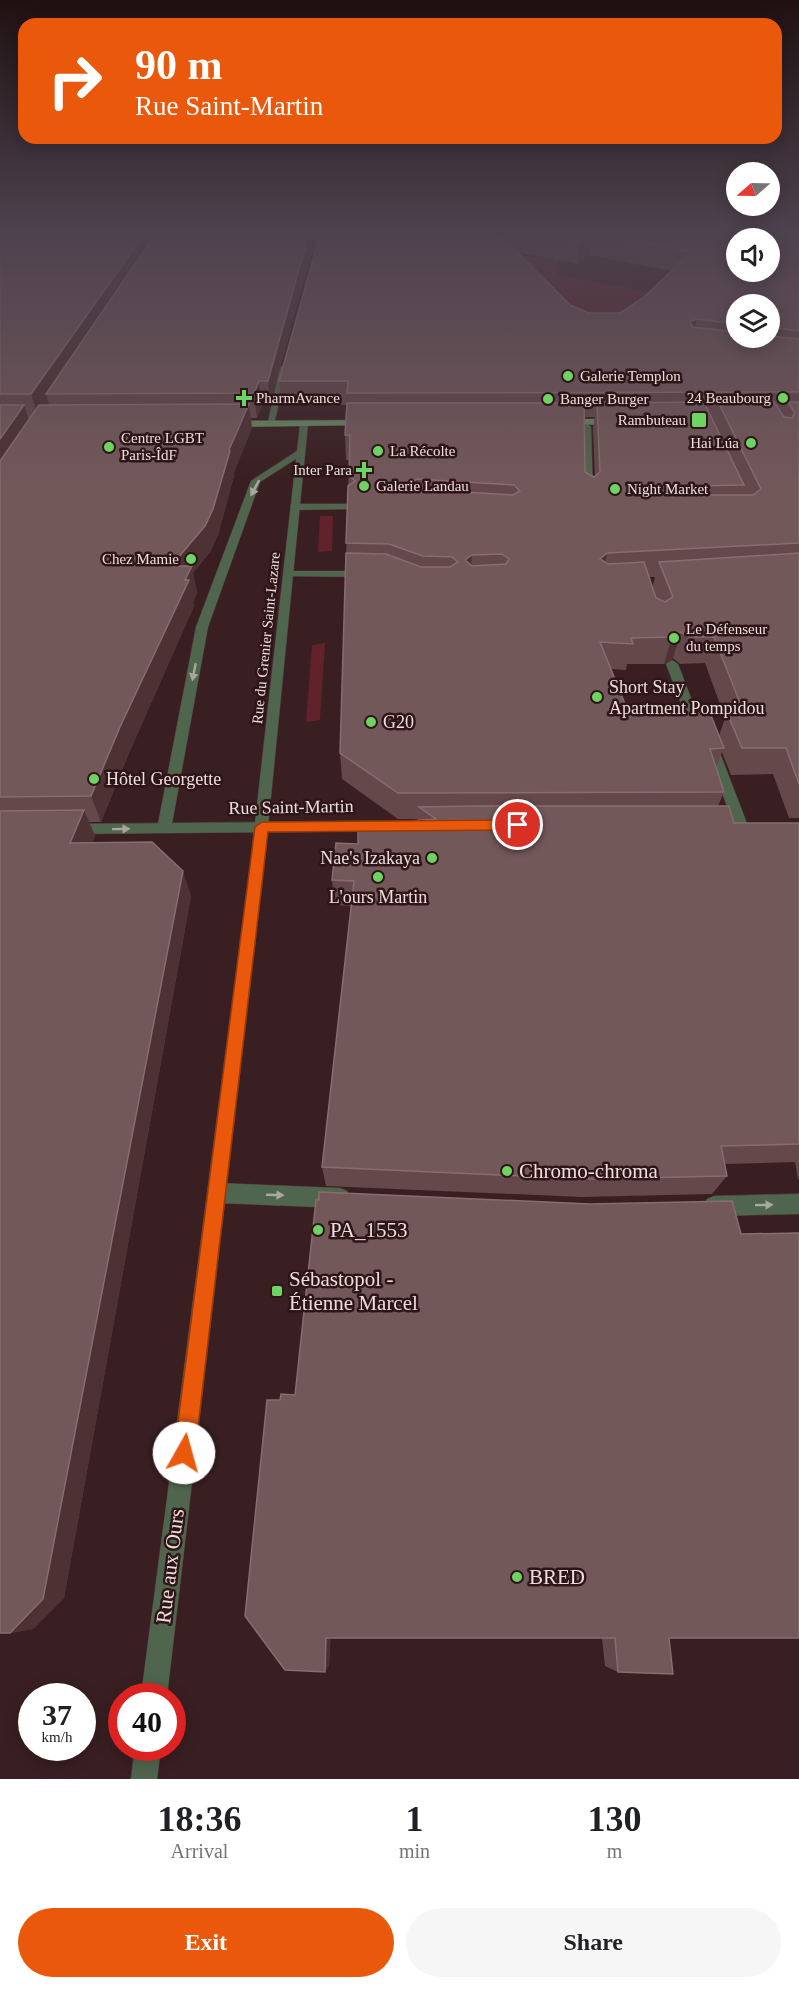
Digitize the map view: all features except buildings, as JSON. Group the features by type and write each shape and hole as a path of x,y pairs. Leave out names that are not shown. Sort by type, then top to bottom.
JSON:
{"main road":[{"path":"549,422 620,422"},
{"path":"217,424 374,423"}],"street":[{"path":"270,424 286,361"},
{"path":"584,422 587,428 588,498"},
{"name":"Rue du Grenier Saint-Lazare","path":"262,827 304,424"},
{"path":"164,828 202,627 256,481 300,453"},
{"path":"295,505 350,505"},
{"path":"288,574 378,575"},
{"path":"672,664 688,706 709,740 741,826"},
{"name":"Rue Saint-Martin","path":"57,830 390,826"},
{"name":"Rue aux Ours","path":"156,1683 262,827"},
{"path":"217,1193 357,1198"},
{"path":"696,1206 799,1204"},
{"path":"144,1779 146,1761"}],"shaded area":[{"path":"573,316 704,316 726,331 726,344 610,336"},
{"path":"320,516 333,516 332,551 318,552"},
{"path":"325,643 320,720 306,722 312,645"}],"place":[{"name":"Galerie Templon","path":"568,376"},
{"name":"PharmAvance","path":"244,398"},
{"name":"24 Beaubourg","path":"783,398"},
{"name":"Banger Burger","path":"548,399"},
{"name":"Rambuteau","path":"699,420"},
{"name":"Hai Lúa","path":"751,443"},
{"name":"Centre LGBT Paris-ÎdF","path":"109,447"},
{"name":"La Récolte","path":"378,451"},
{"name":"Inter Para","path":"364,470"},
{"name":"Galerie Landau","path":"364,486"},
{"name":"Night Market","path":"615,489"},
{"name":"Chez Mamie","path":"191,559"},
{"name":"Le Défenseur du temps","path":"674,638"},
{"name":"Short Stay Apartment Pompidou","path":"597,697"},
{"name":"G20","path":"371,722"},
{"name":"Hôtel Georgette","path":"94,779"},
{"name":"Nae's Izakaya","path":"432,858"},
{"name":"L'ours Martin","path":"378,877"},
{"name":"Chromo-chroma","path":"507,1171"},
{"name":"PA_1553","path":"318,1230"},
{"name":"Sébastopol - Étienne Marcel","path":"277,1291"},
{"name":"BRED","path":"517,1577"}],"route":[{"path":"184,1453 262,827 518,825"}]}
